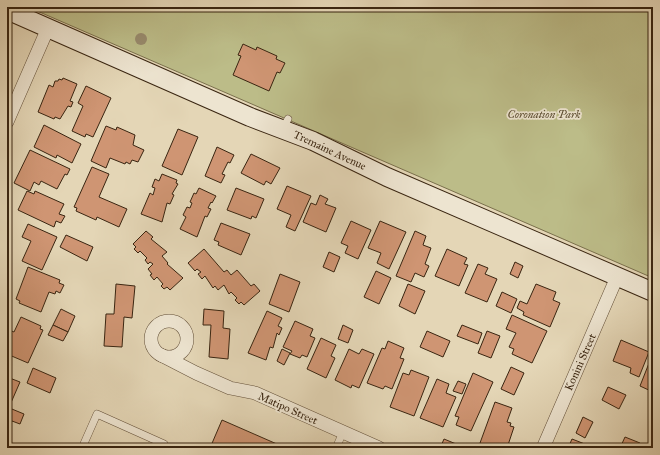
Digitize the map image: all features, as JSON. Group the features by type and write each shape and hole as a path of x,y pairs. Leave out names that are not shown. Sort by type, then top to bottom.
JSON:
{"main road":[{"name":"Tremaine Avenue","path":"7,10 243,114 286,124 387,177 653,292"}],"street":[{"path":"7,122 48,28"},
{"name":"Konini Street","path":"543,448 617,277"},
{"path":"163,322 175,322 184,329 187,340 182,351 172,357 161,355 156,352 151,341 154,329 163,322"},
{"path":"182,351 188,365 196,374"},
{"name":"Matipo Street","path":"161,355 196,374 230,388 255,393 378,448"}],"lane":[{"path":"82,448 97,414 164,444 162,448"},
{"path":"336,448 343,432"}],"green space":[{"name":"Coronation Park","path":"28,7 653,7 653,278"}],"building":[{"path":"243,44 256,50 257,47 277,56 276,59 285,63 280,73 277,72 269,91 233,75 241,56 238,55"},
{"path":"63,78 77,84 70,101 73,102 71,107 68,106 60,119 55,117 54,119 38,112 49,85 53,87 55,81 58,81 59,79 62,80"},
{"path":"86,86 111,98 93,137 86,134 85,137 72,131 83,106 78,103"},
{"path":"44,125 81,144 72,163 57,155 56,158 34,147"},
{"path":"106,126 116,130 117,127 135,135 133,145 144,150 138,162 132,160 130,164 126,162 125,164 110,158 106,168 91,161"},
{"path":"178,129 198,137 182,175 162,166"},
{"path":"217,147 234,155 230,163 228,162 222,174 225,175 221,183 205,176"},
{"path":"30,150 70,169 67,175 65,174 57,189 41,181 39,185 34,182 30,191 14,183"},
{"path":"251,154 280,168 271,184 266,181 264,185 241,173"},
{"path":"92,167 109,174 99,197 127,209 119,227 97,217 96,220 76,211 77,208 74,207"},
{"path":"162,174 177,180 176,183 178,184 172,194 174,195 170,204 167,203 162,222 141,214 150,193 153,195 155,188 152,187 155,179 159,181"},
{"path":"287,186 311,196 295,231 286,227 291,215 277,209"},
{"path":"199,188 216,196 208,208 211,209 207,217 205,216 197,237 180,229 186,217 183,215 187,207 190,208 192,203 190,202 194,193 196,194"},
{"path":"236,188 264,199 256,218 252,216 251,219 227,210"},
{"path":"27,191 34,194 35,191 64,204 59,214 65,216 61,223 56,221 54,227 18,210"},
{"path":"320,195 328,199 325,204 336,208 326,232 303,222 311,203 316,205"},
{"path":"351,221 371,230 358,259 345,253 348,246 341,243"},
{"path":"380,221 406,232 389,269 377,263 381,253 368,248"},
{"path":"221,223 250,234 241,255 218,245 219,242 214,240"},
{"path":"28,224 57,237 42,270 22,261 31,241 22,237"},
{"path":"146,231 153,237 151,239 167,252 162,256 168,263 167,264 183,278 170,290 167,287 164,289 161,286 163,284 157,277 154,280 148,269 153,264 150,262 148,264 145,260 147,258 140,251 138,253 134,249 136,247 133,244"},
{"path":"415,231 426,236 423,245 431,248 425,264 429,266 424,277 415,273 411,282 396,276"},
{"path":"66,235 93,247 87,261 60,247"},
{"path":"204,249 224,272 227,270 231,275 237,270 251,286 254,284 260,291 244,305 241,302 239,304 235,300 237,298 231,292 229,294 224,285 218,290 215,286 213,288 205,276 202,279 198,274 201,272 197,269 195,271 188,263"},
{"path":"447,249 467,258 464,264 468,265 459,286 435,276"},
{"path":"329,252 340,257 334,272 323,267"},
{"path":"515,262 523,266 518,278 510,274"},
{"path":"478,264 488,268 485,274 497,279 487,302 465,293"},
{"path":"28,267 60,280 59,283 64,285 60,293 56,291 55,294 49,292 41,312 19,303 20,301 16,299"},
{"path":"376,271 391,278 379,304 364,297"},
{"path":"280,274 300,282 289,312 269,304"},
{"path":"116,284 135,286 132,318 124,317 122,347 104,346 106,314 114,314"},
{"path":"408,284 425,291 415,314 399,306"},
{"path":"536,284 556,292 553,300 560,303 550,327 523,315 524,312 517,308 520,301 527,304"},
{"path":"502,292 517,299 511,313 496,306"},
{"path":"61,309 75,316 68,332 53,325"},
{"path":"204,309 224,311 223,328 230,329 228,359 209,357 211,325 203,325"},
{"path":"267,311 282,318 278,326 282,328 279,335 277,333 273,348 270,347 266,360 248,353"},
{"path":"512,315 547,331 532,363 512,354 514,349 509,347 516,333 506,329"},
{"path":"21,317 41,326 40,329 43,330 28,363 7,354 7,336 9,330 14,332"},
{"path":"295,321 313,329 310,336 315,338 307,357 302,355 300,358 290,354 292,351 283,347"},
{"path":"53,325 68,332 63,341 48,335"},
{"path":"343,325 353,330 348,343 338,339"},
{"path":"462,325 482,333 478,344 457,336"},
{"path":"427,331 450,341 443,357 420,347"},
{"path":"487,331 500,336 491,358 478,353"},
{"path":"321,338 336,345 331,356 335,358 326,378 307,369"},
{"path":"621,340 649,352 639,377 630,373 631,368 613,361"},
{"path":"388,341 404,348 400,358 404,359 392,389 385,386 383,389 367,383 382,348 385,349"},
{"path":"282,349 290,353 284,365 277,361"},
{"path":"349,349 359,354 362,349 374,354 359,388 352,385 351,388 335,380"},
{"path":"653,353 653,392 640,386"},
{"path":"511,367 524,373 514,395 501,389"},
{"path":"33,368 56,378 50,393 27,383"},
{"path":"411,370 429,377 414,416 390,407 403,373 409,375"},
{"path":"473,373 493,382 471,431 456,425 459,417 455,416"},
{"path":"7,377 20,382 10,405 7,404"},
{"path":"437,379 449,384 446,393 456,397 443,427 420,418"},
{"path":"458,381 466,384 462,394 453,391"},
{"path":"608,387 626,395 619,409 602,400"},
{"path":"495,402 512,408 507,422 511,423 510,426 514,427 507,448 493,448 480,443"},
{"path":"7,407 24,414 20,424 12,421 9,428 7,427"},
{"path":"583,417 593,422 585,438 576,433"},
{"path":"222,420 286,448 210,448"},
{"path":"625,437 640,443 638,448 620,448"},
{"path":"444,439 461,446 460,448 441,446"},
{"path":"572,439 595,448 568,448"}]}
